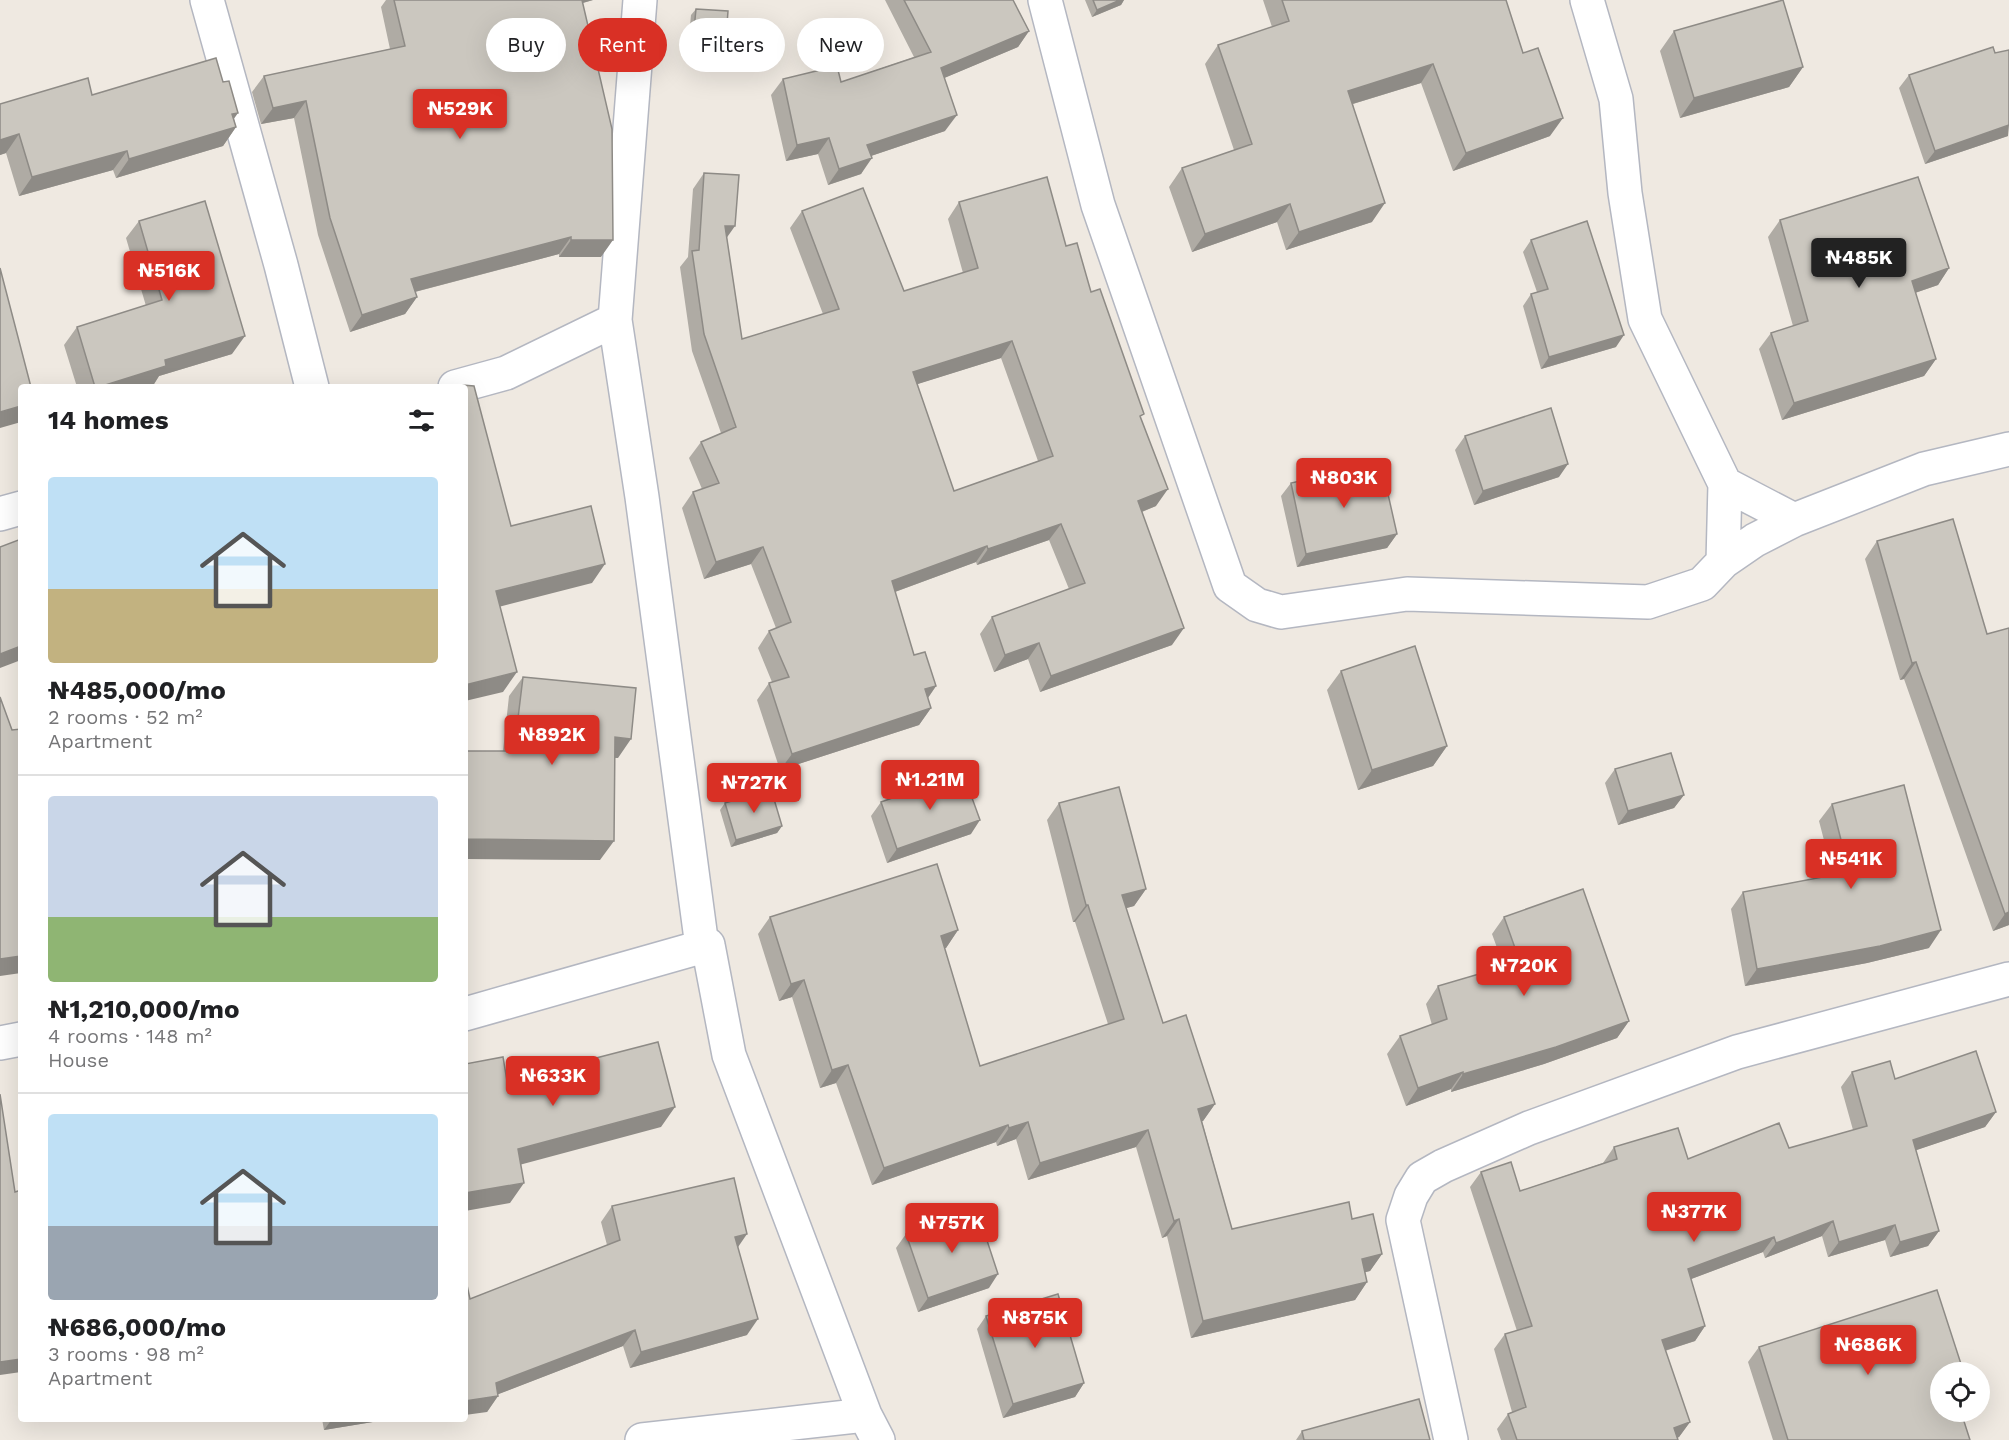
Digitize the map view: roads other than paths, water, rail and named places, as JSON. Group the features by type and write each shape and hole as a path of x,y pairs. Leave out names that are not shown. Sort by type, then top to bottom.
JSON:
{"street":[{"path":"207,0 275,242 311,384"},
{"path":"640,0 615,320 642,497 701,939 708,945 729,1055 871,1427 642,1440"},
{"path":"1045,0 1098,205 1230,586 1257,605 1281,612 1407,594 1648,602 1702,584 1723,562 1755,540 1794,520 1924,469 2009,449"},
{"path":"1587,0 1616,99 1626,204 1645,318 1725,484 1723,562"},
{"path":"466,384 506,373 615,320"},
{"path":"1725,484 1794,520"},
{"path":"0,514 18,509"},
{"path":"468,1013 708,945"},
{"path":"1451,1440 1403,1220 1411,1196 1422,1178 1443,1166 1529,1128 1737,1052 2009,979"},
{"path":"0,1042 18,1039"}]}
